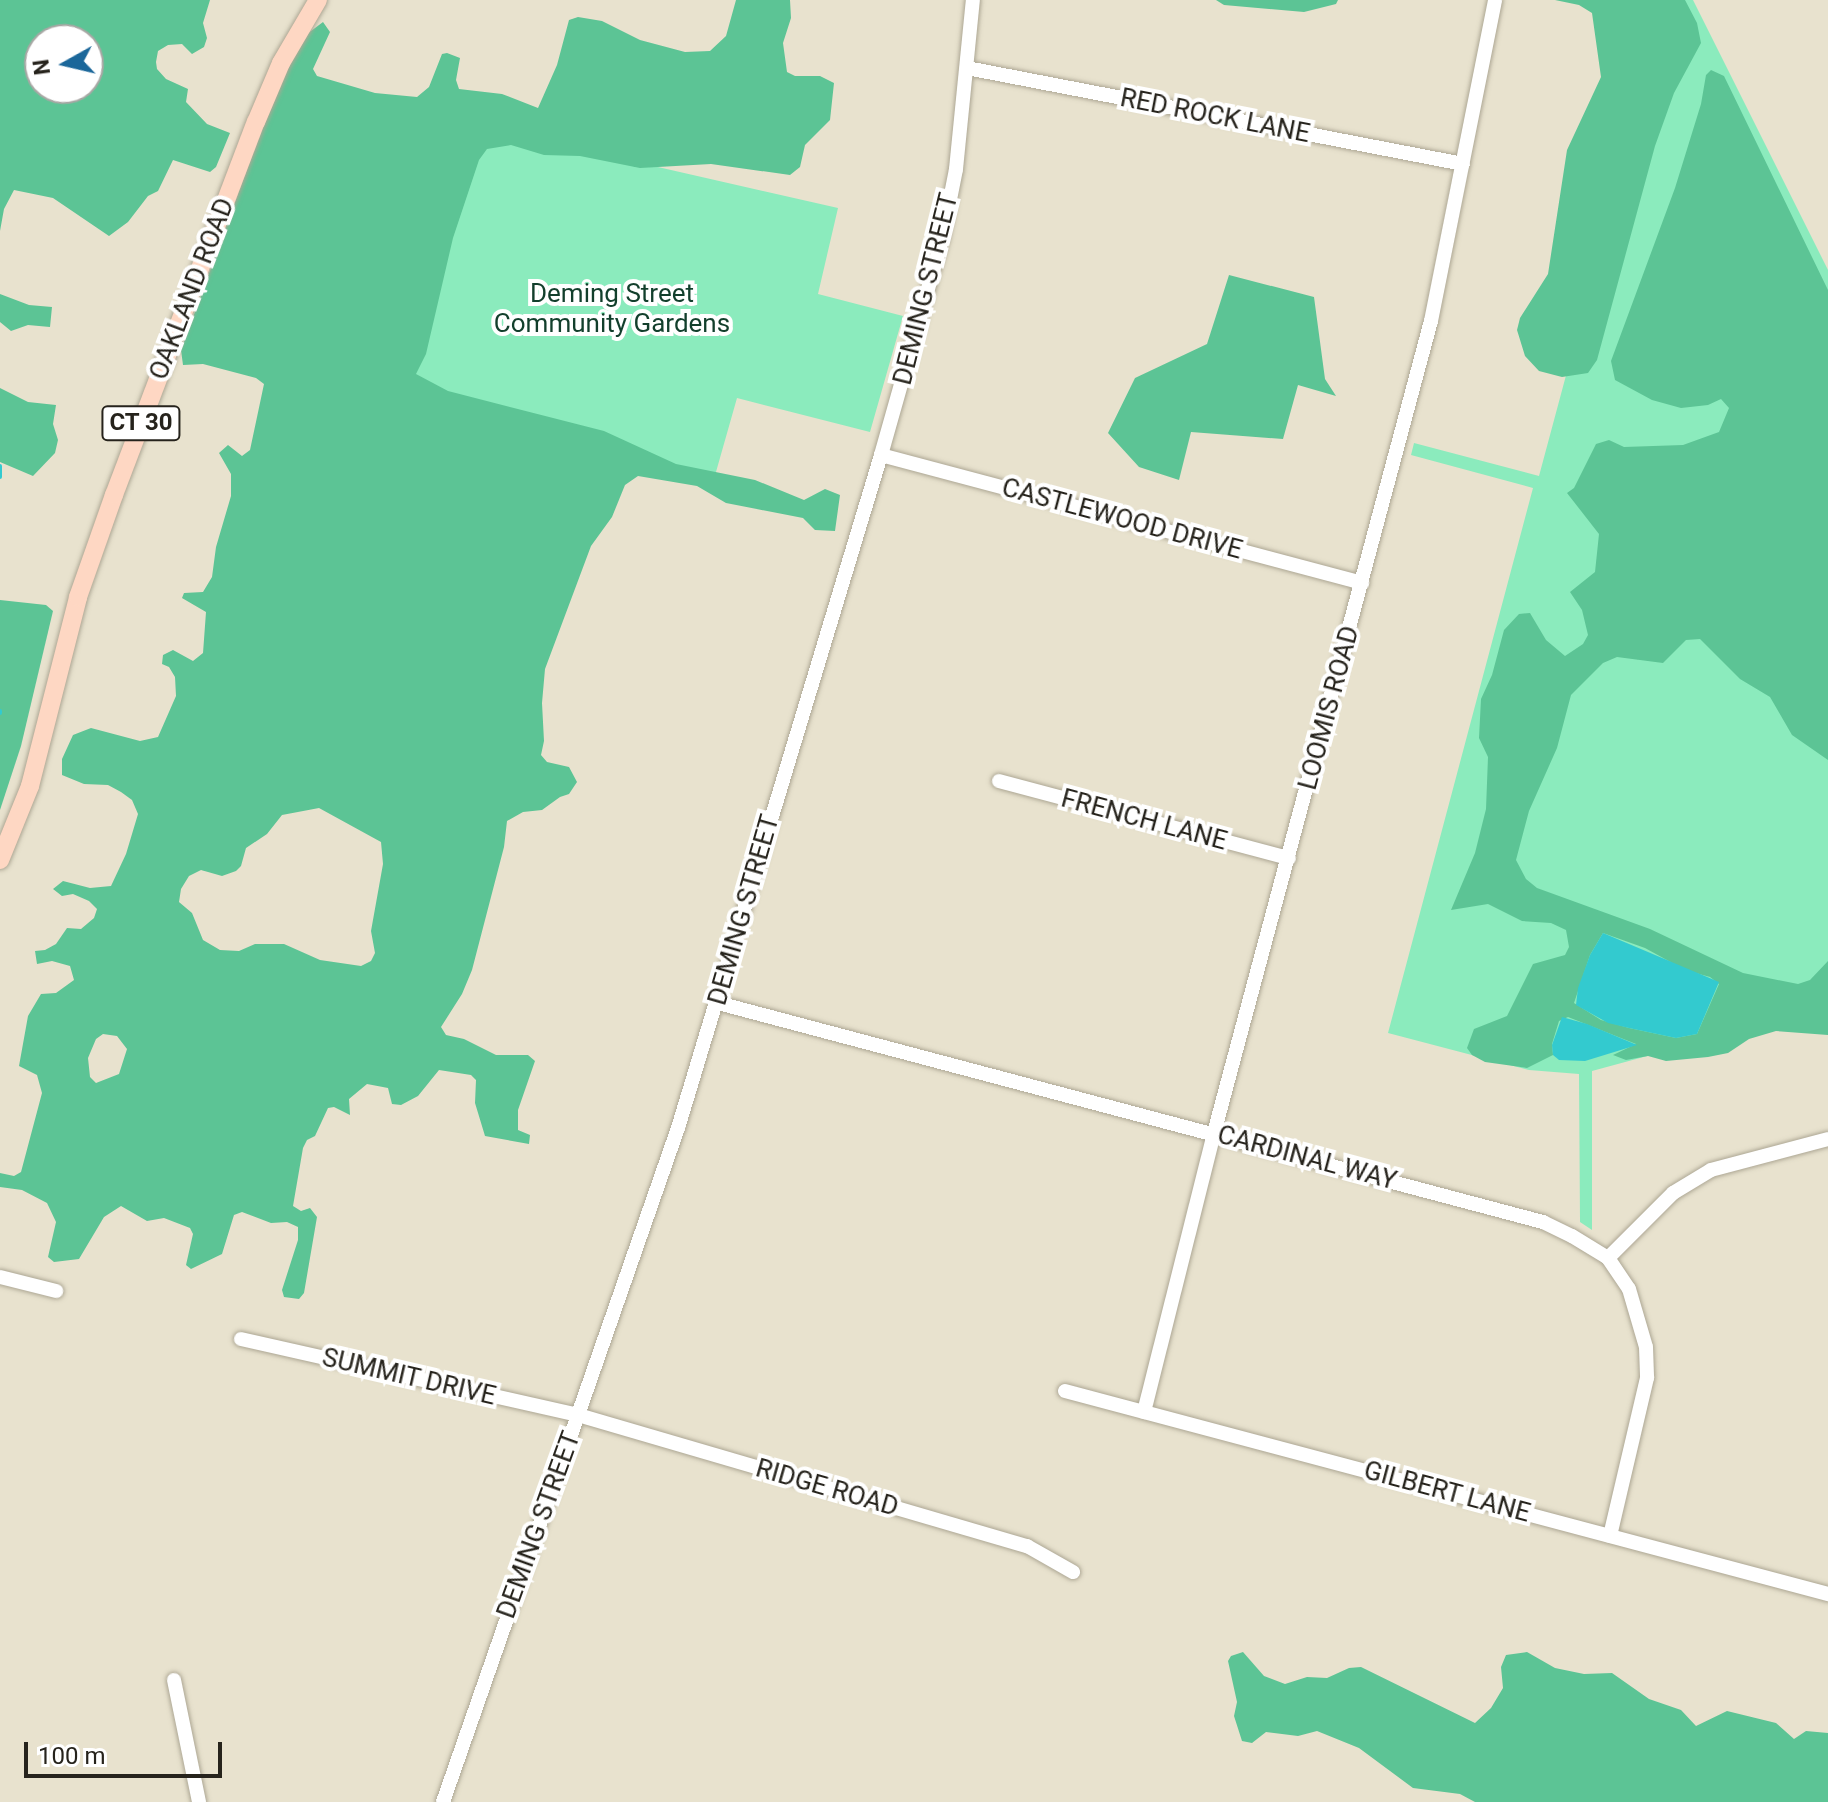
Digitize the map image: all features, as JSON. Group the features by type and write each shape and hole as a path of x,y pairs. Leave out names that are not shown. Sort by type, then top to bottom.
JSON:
{"main road":[{"name":"OAKLAND ROAD","path":"0,860 30,786 78,597 118,484 256,122 281,63 318,0"}],"street":[{"name":"DEMING STREET","path":"443,1802 718,1003 881,455 942,240 967,68 973,0"},
{"name":"LOOMIS ROAD","path":"1144,1412 1214,1133 1431,321 1495,0"},
{"name":"RED ROCK LANE","path":"967,68 1463,164"},
{"name":"CASTLEWOOD DRIVE","path":"881,455 1362,583"},
{"name":"FRENCH LANE","path":"999,781 1289,858"},
{"name":"CARDINAL WAY","path":"718,1003 1543,1222 1608,1258 1629,1289 1640,1317 1646,1347 1647,1378 1610,1536"},
{"path":"1608,1258 1673,1193 1711,1170 1828,1139"},
{"path":"0,1277 56,1291"},
{"name":"SUMMIT DRIVE","path":"241,1339 578,1415"},
{"name":"GILBERT LANE","path":"1065,1391 1828,1594"},
{"name":"RIDGE ROAD","path":"578,1415 1027,1546 1073,1572"},
{"path":"174,1680 199,1802"}],"green space":[{"path":"0,0 210,0 203,23 207,38 204,47 192,54 182,44 168,45 158,51 156,62 157,69 166,79 188,89 186,102 207,124 230,133 216,167 210,172 173,160 158,191 148,196 128,222 109,236 53,198 14,190 4,209 0,231"},
{"path":"736,0 790,0 791,18 783,43 787,72 795,76 820,76 834,83 830,120 805,145 800,167 790,175 711,164 640,168 580,156 544,155 511,145 487,149 479,160 453,238 426,354 416,374 448,391 604,431 676,464 755,480 804,500 825,489 840,495 835,531 815,530 803,518 726,503 697,486 638,476 625,485 612,517 591,546 545,669 542,703 544,741 541,755 547,762 569,767 577,782 569,794 542,810 523,812 507,821 504,847 472,970 462,994 441,1027 446,1035 464,1039 496,1055 528,1055 535,1061 518,1110 518,1130 530,1135 529,1144 485,1136 475,1103 476,1080 471,1075 439,1070 418,1096 401,1105 392,1104 388,1088 367,1084 349,1099 350,1115 334,1107 328,1108 315,1136 307,1140 303,1148 293,1206 301,1211 310,1208 317,1217 304,1293 299,1299 284,1297 282,1290 298,1240 298,1227 287,1222 271,1223 242,1212 234,1215 222,1254 191,1269 186,1265 193,1234 190,1228 164,1218 147,1221 121,1206 104,1217 79,1259 54,1262 48,1257 56,1222 47,1203 22,1190 0,1187 0,1173 14,1176 21,1172 42,1093 37,1075 19,1066 28,1016 41,994 56,993 74,980 70,966 52,961 37,964 35,951 56,944 67,928 81,929 94,918 97,909 89,901 73,894 62,896 53,889 63,881 90,888 111,886 126,854 138,814 132,800 108,785 84,784 62,775 62,759 73,735 91,728 140,741 158,737 176,696 175,677 169,667 162,664 163,655 173,650 193,661 203,653 206,612 182,598 184,593 203,592 212,577 216,547 231,496 231,474 219,453 228,445 242,456 250,450 264,384 256,378 203,364 183,365 181,350 284,68 307,34 323,22 330,32 313,69 317,76 375,93 417,97 429,87 442,54 447,53 460,58 456,80 459,89 502,94 538,108 557,65 569,20 578,17 602,21 640,40 685,52 710,51 726,36","holes":["319,808 381,842 383,864 371,931 375,953 371,961 361,966 320,960 284,944 255,944 239,951 220,950 203,940 192,913 179,902 181,889 189,876 201,870 222,876 236,871 241,866 246,848 267,834 282,815","103,1034 117,1036 127,1049 119,1074 96,1083 90,1077 88,1058 96,1039"]},
{"path":"1216,0 1338,0 1336,4 1304,12 1224,5"},
{"path":"1555,0 1685,0 1697,23 1701,43 1674,93 1655,146 1597,360 1588,373 1562,377 1539,371 1525,356 1517,330 1520,318 1548,274 1567,150 1601,77 1592,13 1579,5"},
{"path":"1613,0 1693,0 1828,270 1828,1007 1592,1071 1592,1230 1580,1222 1579,1074 1529,1070 1388,1033 1533,488 1411,455 1414,443 1539,476 1579,327"},
{"path":"1711,70 1724,76 1828,290 1828,760 1792,735 1770,697 1740,679 1700,639 1686,640 1663,663 1617,657 1603,663 1571,695 1557,748 1529,811 1516,860 1526,879 1537,888 1650,929 1743,973 1798,984 1810,980 1828,961 1828,1035 1776,1031 1749,1039 1728,1053 1708,1057 1666,1061 1648,1056 1626,1060 1613,1055 1636,1044 1568,1017 1559,1021 1552,1044 1553,1055 1527,1068 1485,1062 1472,1055 1467,1048 1474,1029 1507,1016 1533,964 1565,955 1569,947 1566,930 1551,923 1522,921 1488,904 1451,910 1475,853 1486,809 1488,757 1479,738 1481,699 1492,675 1504,630 1519,614 1530,613 1546,640 1565,656 1583,644 1588,635 1582,610 1570,592 1595,572 1599,534 1567,493 1574,488 1596,444 1609,440 1624,447 1683,445 1719,432 1729,408 1721,399 1708,405 1681,408 1652,400 1615,380 1611,361 1675,188 1701,104 1706,75","holes":["1603,933 1645,948 1719,984 1697,1034 1676,1038 1629,1028 1601,1020 1574,1003 1590,955"]},
{"name":"Deming Street Community Gardens","path":"294,84 838,208 818,294 903,316 870,432 737,398 712,486 189,355"},
{"path":"1229,275 1314,297 1325,379 1336,396 1298,385 1283,439 1191,432 1179,480 1139,467 1108,433 1135,378 1207,344"},
{"path":"0,294 29,305 52,307 50,327 28,325 11,331 0,322"},
{"path":"0,388 28,402 56,405 53,424 58,440 55,453 33,476 0,462"},
{"path":"0,600 46,605 53,611 21,746 0,810"},
{"path":"1243,1652 1264,1676 1285,1684 1307,1677 1327,1678 1349,1668 1361,1667 1475,1723 1491,1708 1503,1688 1501,1667 1506,1655 1527,1652 1555,1668 1584,1674 1612,1673 1649,1699 1681,1710 1696,1726 1727,1711 1776,1723 1794,1739 1806,1731 1828,1733 1828,1802 1475,1802 1460,1794 1413,1788 1359,1748 1317,1731 1298,1736 1266,1732 1252,1743 1242,1741 1234,1716 1237,1702 1228,1661 1231,1656"}],"water":[{"path":"1603,933 1719,982 1697,1034 1676,1038 1608,1023 1576,1005 1578,988 1590,955"},
{"path":"1562,1017 1637,1045 1585,1061 1559,1060 1553,1055 1552,1045"}],"waterway":[{"path":"0,466 0,477"}]}
